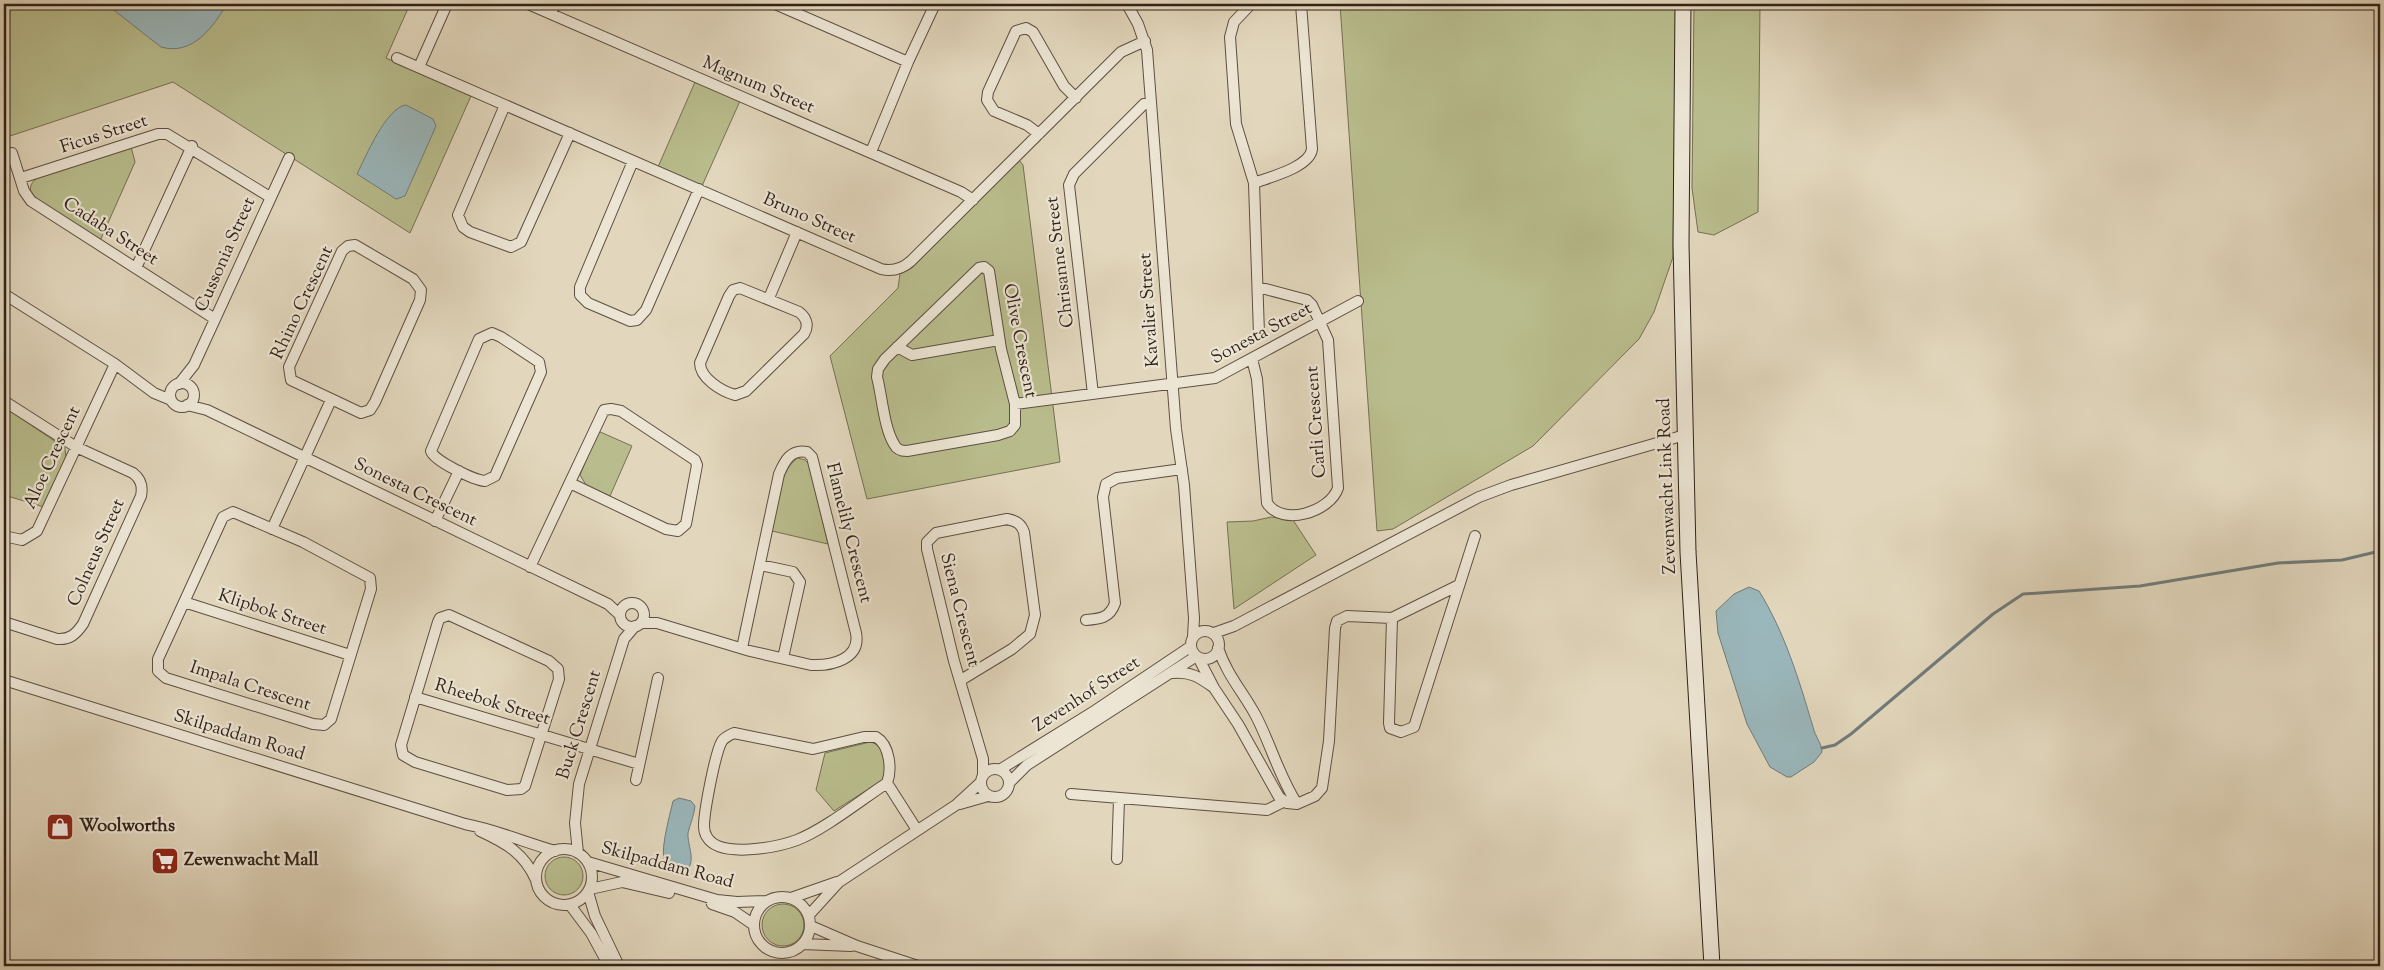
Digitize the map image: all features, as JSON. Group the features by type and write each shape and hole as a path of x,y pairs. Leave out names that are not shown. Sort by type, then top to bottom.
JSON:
{"street":[{"path":"418,67 447,4"},
{"name":"Magnum Street","path":"528,4 553,8 961,192 973,200"},
{"path":"775,4 908,62"},
{"path":"872,152 908,62 935,4"},
{"name":"Kavalier Street","path":"1127,4 1145,41 1172,384 1182,469 1194,618 1192,642"},
{"path":"1251,4 1234,22 1230,37 1236,124 1254,183 1259,334"},
{"path":"1254,183 1304,163 1312,153 1301,4"},
{"name":"Zevenwacht Link Road","path":"1683,4 1681,244 1688,552 1712,966"},
{"path":"1039,134 1027,125 994,111 987,100 988,92 1016,31 1022,28 1032,32 1064,86 1076,98"},
{"name":"Bruno Street","path":"397,58 881,269 895,270 911,262 1121,52 1145,41"},
{"name":"Chrisanne Street","path":"1093,394 1069,185 1074,174 1144,104 1151,103"},
{"path":"505,105 458,215 463,227 470,232 504,246 511,247 521,242 570,133"},
{"name":"Ficus Street","path":"20,178 162,133 172,135 192,146 270,197"},
{"path":"136,268 192,146"},
{"name":"Cadaba Street","path":"12,152 24,191 31,201 215,319"},
{"name":"Cussonia Street","path":"190,397 194,366 289,158"},
{"path":"633,161 580,287 580,295 588,303 630,321 641,317 646,310 699,189"},
{"path":"769,298 797,232"},
{"name":"Rhino Crescent","path":"356,245 413,279 421,290 420,300 372,407 361,413 331,400 291,380 289,367 342,251 348,246 356,245"},
{"name":"Olive Crescent","path":"984,267 989,271 999,340 1015,404 1015,425 1010,431 998,435 907,452 900,451 894,445 877,377 878,369 897,347 978,268 984,267"},
{"name":"Carli Crescent","path":"1252,359 1257,379 1267,503 1276,511 1308,514 1332,499 1338,484 1328,340 1312,305 1307,300 1258,287"},
{"path":"744,288 769,298 802,314 807,324 806,331 746,391 739,394 731,394 703,374 700,367 701,359 733,290 744,288"},
{"path":"4,294 114,364 150,388 154,393 171,400 178,406 190,397 185,384 150,388"},
{"name":"Sonesta Street","path":"1015,404 1215,378 1358,301"},
{"path":"492,333 538,362 541,372 495,476 489,481 481,481 459,471 435,458 431,448 479,339 492,333"},
{"path":"897,347 912,355 999,340"},
{"name":"Aloe Crescent","path":"4,536 22,540 37,531 114,364"},
{"name":"Cussonia Street","path":"175,386 194,366"},
{"path":"171,400 175,386"},
{"name":"Sonesta Crescent","path":"190,397 207,410 530,567 608,604 625,605"},
{"path":"272,529 331,400"},
{"path":"4,401 76,447"},
{"path":"530,567 601,414 607,409 621,411 695,460 697,465 686,524 678,531 666,529 570,483"},
{"name":"Zevenhof Street","path":"809,914 839,882 956,805 982,779 1096,710 1209,632 1234,626 1479,497 1500,488 1685,435"},
{"name":"Colneus Street","path":"4,622 57,639 73,636 83,624 141,496 142,487 136,475 76,447"},
{"name":"Flamelily Crescent","path":"799,450 807,452 812,457 858,640 854,653 847,658 826,664 811,664 742,648 760,565 779,474 784,463 792,454 799,450"},
{"path":"1086,620 1105,617 1111,612 1115,603 1103,497 1104,488 1110,481 1117,478 1182,469"},
{"path":"435,521 459,471"},
{"name":"Impala Crescent","path":"233,512 272,529 334,557 370,578 371,589 331,719 319,726 175,681 160,674 156,665 225,514 233,512"},
{"name":"Siena Crescent","path":"961,680 1024,641 1034,624 1024,532 1021,525 1015,520 936,533 927,542 927,549 961,680 984,759 982,779"},
{"path":"1392,618 1389,723 1390,728 1400,732 1414,727 1475,536"},
{"path":"760,565 793,572 800,582 783,658"},
{"path":"1071,794 1267,810 1283,802 1297,804 1315,796 1322,788 1329,741 1335,628 1337,621 1347,616 1392,618 1459,585"},
{"name":"Klipbok Street","path":"184,602 350,655"},
{"path":"640,621 638,605 631,603 625,605 621,619 629,627 640,621 657,623 742,648"},
{"name":"Sonesta Crescent","path":"608,604 621,619"},
{"path":"454,616 549,661 558,669 559,679 540,735 524,786 513,791 402,756 401,745 440,618 454,616"},
{"path":"1194,618 1209,632 1219,646 1226,669 1256,716 1278,770 1297,804"},
{"name":"Buck Crescent","path":"621,619 624,639"},
{"name":"Buck Crescent","path":"575,823 577,792 624,639 640,621"},
{"path":"1219,646 1234,626"},
{"path":"1192,642 1197,658 1214,688 1283,802"},
{"name":"Zevenhof Street","path":"956,805 988,796 995,798 1002,796 1010,783 1027,765 1105,717 1168,674 1197,658 1212,656 1219,646"},
{"path":"1168,674 1188,672 1198,676 1214,688"},
{"path":"636,780 658,678"},
{"name":"Skilpaddam Road","path":"4,680 465,824 494,829 526,843 558,850"},
{"name":"Rheebok Street","path":"415,697 639,764"},
{"path":"887,783 799,839 783,845 739,850 716,845 709,840 704,832 718,750 725,737 734,733 813,749 876,737 882,742 889,763 890,771 887,783 918,830"},
{"path":"984,759 998,769 1010,783"},
{"path":"982,779 988,796"},
{"path":"1117,859 1119,799"},
{"path":"558,850 578,853 588,862 592,880 589,891 582,899 570,904 558,904 549,900 542,894 537,882 538,867 548,855 558,850 568,840 575,823"},
{"path":"575,823 578,853"},
{"name":"Skilpaddam Road","path":"465,824 508,844 527,862 537,882"},
{"name":"Skilpaddam Road","path":"588,862 717,900 737,902 767,901"},
{"name":"Skilpaddam Road","path":"589,891 614,882 628,882 727,909 754,925"},
{"name":"Zevenhof Street","path":"791,898 839,882"},
{"path":"589,891 595,916 619,966"},
{"path":"803,944 811,926 809,914 804,906 791,898 781,896 767,901 757,911 754,925 758,940 775,952 790,952 803,944 856,946"},
{"path":"570,904 591,933 609,966"},
{"path":"811,926 856,946 918,966"}],"green space":[{"path":"4,4 410,4 386,58 471,96 410,233 173,82 4,138"},
{"path":"1340,4 1676,4 1673,257 1654,312 1639,339 1533,446 1393,529 1377,531"},
{"path":"1694,4 1760,4 1758,212 1714,235 1698,232 1692,188"},
{"path":"695,82 740,101 702,186 658,167"},
{"path":"131,147 135,162 100,241 33,198 30,187 37,178"},
{"path":"1019,160 1023,165 1060,462 867,499 830,356 898,288 900,274 912,268"},
{"path":"4,407 65,448 66,459 44,507 4,495"},
{"path":"598,431 632,446 610,496 586,485 580,475"},
{"path":"798,458 805,460 809,464 828,544 772,531 782,481 786,471"},
{"path":"1271,517 1293,520 1316,555 1234,609 1227,522 1253,521"},
{"path":"870,742 879,747 884,757 884,779 834,811 816,790 825,753"},
{"path":"564,857 578,862 583,876 578,890 564,895 550,890 545,876 550,862"},
{"path":"783,904 798,910 804,925 798,940 783,946 768,940 762,925 768,910"}],"water":[{"path":"106,4 227,4 215,22 201,37 183,47 172,49 161,47"},
{"path":"406,105 433,119 436,126 405,196 396,199 357,174 384,123 399,108"},
{"path":"1749,587 1759,591 1784,640 1822,749 1822,752 1814,762 1791,777 1787,777 1770,767 1747,724 1718,633 1716,611 1734,594"},
{"path":"679,798 691,801 695,806 688,833 691,860 687,870 682,873 667,865 663,853 673,801"}],"waterway":[{"path":"1822,748 1835,745 1851,734 1993,614 2023,594 2140,586 2278,563 2342,560 2380,551"}],"place":[{"name":"Woolworths","path":"60,827"},
{"name":"Zewenwacht Mall","path":"165,861"}]}
